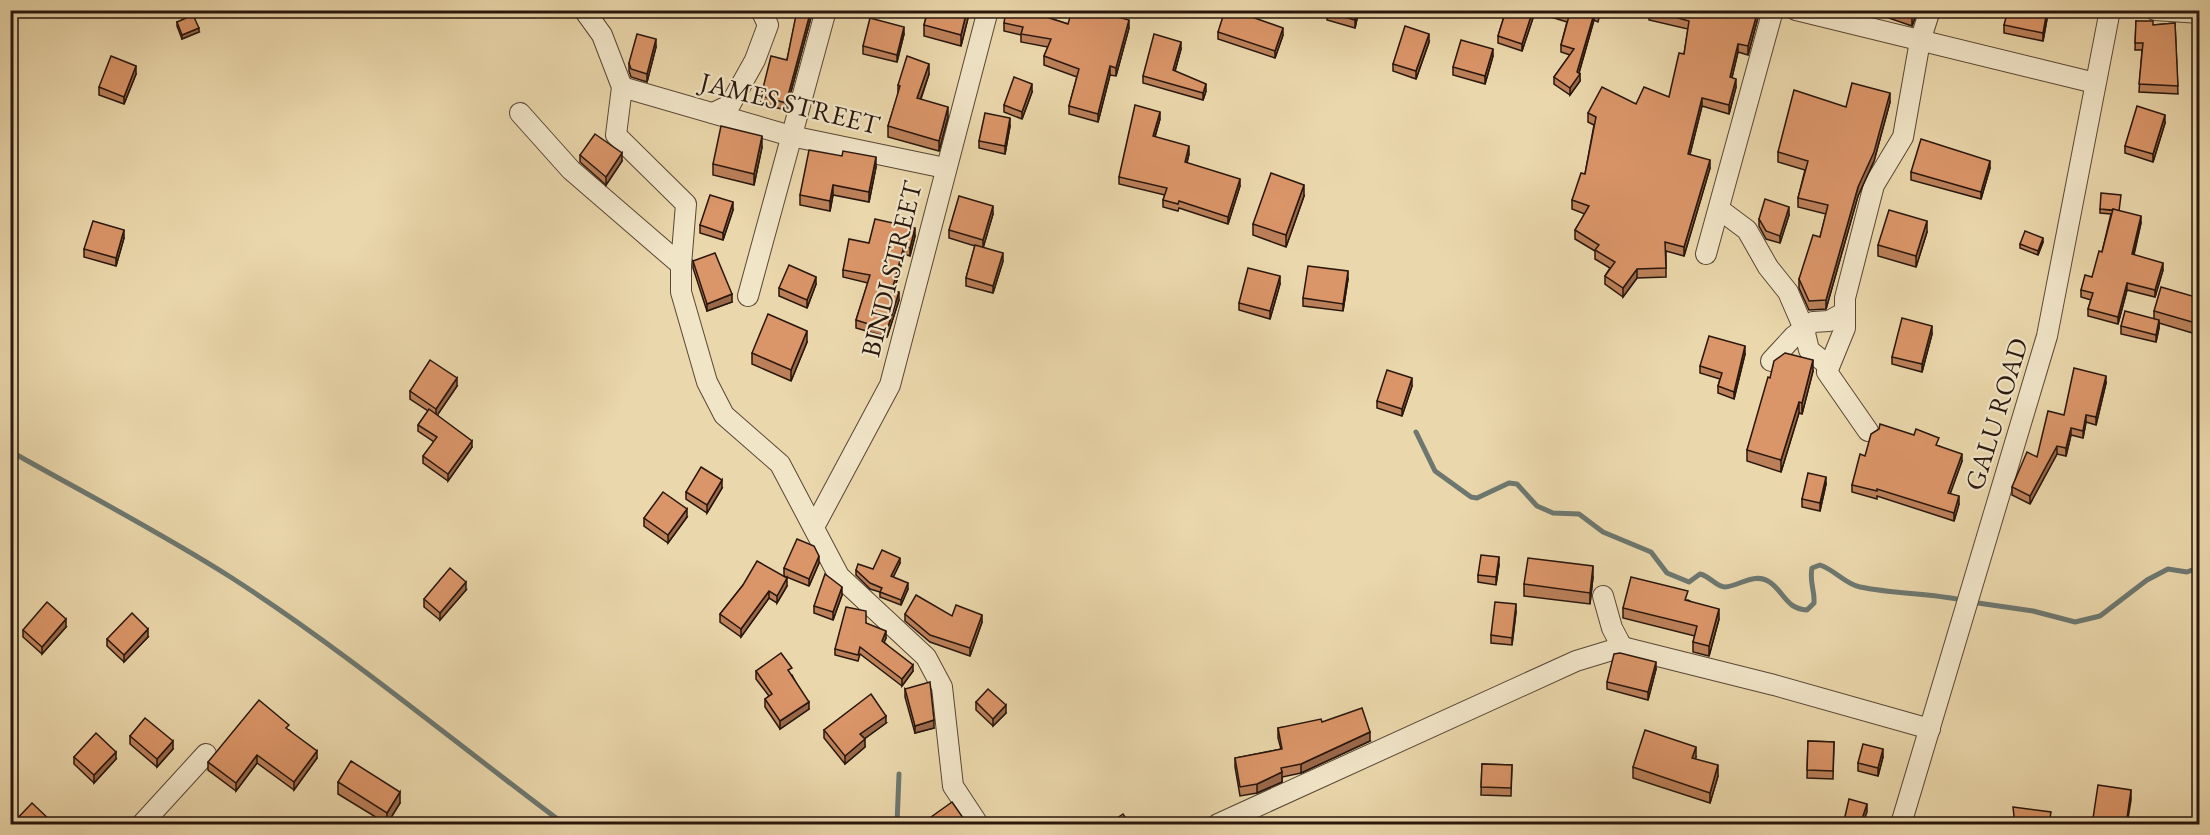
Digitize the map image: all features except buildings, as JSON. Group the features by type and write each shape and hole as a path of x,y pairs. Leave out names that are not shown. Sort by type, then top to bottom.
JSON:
{"street":[{"path":"584,10 602,35 622,87 616,135 686,204 681,292 707,382 724,415 780,464 839,576 926,657 942,687 953,786 978,825"},
{"path":"713,113 730,105 755,60 768,25 760,10"},
{"path":"748,296 826,10"},
{"name":"BINDI STREET","path":"814,528 890,385 988,10"},
{"path":"1706,254 1773,10"},
{"path":"1796,10 2095,83"},
{"path":"1869,431 1827,372 1845,328 1845,298 1874,184 1903,137 1920,41 1930,10"},
{"name":"GALU ROAD","path":"1901,825 2047,336 2110,10"},
{"path":"2155,10 2199,13"},
{"name":"JAMES STREET","path":"622,87 790,136 945,168"},
{"path":"520,114 571,170 681,265"},
{"path":"1719,209 1747,230 1768,267 1788,292 1804,329 1809,350 1829,366"},
{"path":"1771,361 1813,322 1829,321 1845,312"},
{"path":"1603,596 1612,628 1622,647"},
{"path":"1218,825 1566,665 1622,647 1774,685 1930,729"},
{"path":"142,825 206,754"}],"waterway":[{"path":"1416,432 1435,471 1471,497 1477,498 1509,483 1517,484 1537,506 1553,513 1579,514 1603,532 1651,552 1667,573 1689,582 1700,574 1725,587 1759,578 1776,587 1795,607 1807,610 1814,603 1812,568 1820,565 1860,587 1962,600"},
{"path":"10,451 177,545 275,606 359,667 564,824"},
{"path":"1971,602 2033,611 2075,622 2100,616 2147,580 2168,569 2187,572 2200,567"},
{"path":"897,824 899,774"}]}
